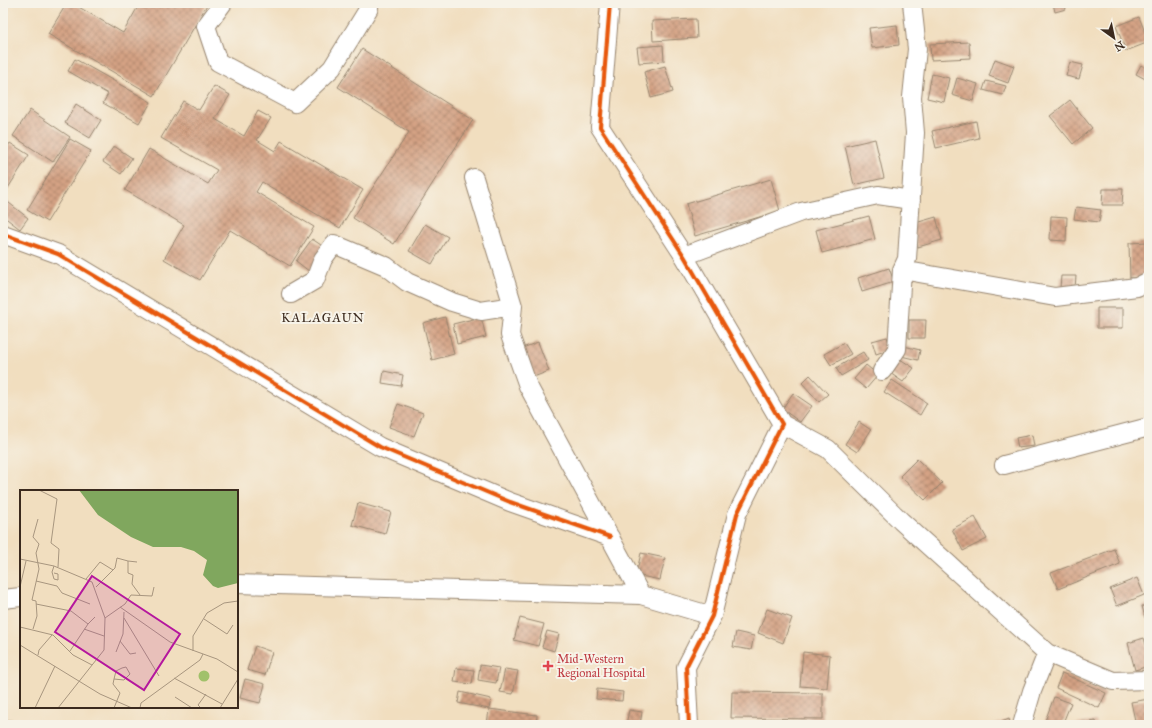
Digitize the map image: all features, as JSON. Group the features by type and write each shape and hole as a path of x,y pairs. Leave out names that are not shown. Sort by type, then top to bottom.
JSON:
{"street":[{"path":"223,3 206,26 218,62 295,103 332,68 369,8 369,3"},
{"path":"610,3 600,127 684,256 782,424 828,449 901,521 1047,652 1113,680 1149,680"},
{"path":"882,371 897,349 902,270 907,259 915,133 912,97 917,49 912,3"},
{"path":"474,178 513,306 510,334 528,386 641,595"},
{"path":"684,256 801,212 878,195 911,200"},
{"path":"3,234 58,254 380,447 510,502 610,537"},
{"path":"291,294 315,280 323,259 334,244 386,266 407,282 452,302 481,311 513,306"},
{"path":"902,270 1055,298 1137,287 1149,281"},
{"path":"689,725 686,667 712,616 737,514 782,424"},
{"path":"1004,465 1149,427"},
{"path":"238,584 641,595 712,616"},
{"path":"3,599 20,597"},
{"path":"1022,725 1032,691 1047,652"}],"building":[{"path":"67,3 72,3 123,33 140,3 208,3 154,96 48,34"},
{"path":"1053,3 1064,3 1066,9 1055,12"},
{"path":"1139,17 1149,42 1126,51 1116,26"},
{"path":"696,19 697,38 653,41 652,21"},
{"path":"897,25 899,45 872,48 869,28"},
{"path":"969,42 970,58 931,60 930,44"},
{"path":"663,45 664,61 639,63 637,47"},
{"path":"362,49 473,120 394,244 353,218 409,132 338,87"},
{"path":"75,59 151,102 139,123 103,103 108,94 68,71"},
{"path":"995,59 1014,66 1008,83 989,76"},
{"path":"1070,62 1083,65 1079,79 1066,76"},
{"path":"1141,65 1149,70 1149,81 1136,74"},
{"path":"665,66 673,92 651,98 644,72"},
{"path":"932,74 949,78 944,102 927,98"},
{"path":"957,78 978,84 973,101 952,95"},
{"path":"986,81 1006,86 1003,95 983,90"},
{"path":"214,86 230,95 215,119 244,136 258,111 271,118 257,140 275,151 281,141 363,190 340,228 262,182 256,192 314,227 290,266 230,230 200,280 164,259 184,225 125,190 149,149 208,184 217,170 161,138 183,101 199,110"},
{"path":"1070,100 1092,128 1073,144 1050,116"},
{"path":"76,104 101,120 90,138 65,123"},
{"path":"30,110 70,137 53,162 13,136"},
{"path":"976,121 979,138 936,148 932,131"},
{"path":"70,139 91,151 47,222 27,210"},
{"path":"875,139 884,178 854,185 845,146"},
{"path":"10,143 29,155 3,196 3,153"},
{"path":"114,146 132,158 121,174 103,162"},
{"path":"771,179 780,211 695,236 686,204"},
{"path":"1103,189 1123,189 1122,205 1102,205"},
{"path":"4,199 28,218 20,229 3,216"},
{"path":"1076,207 1101,210 1099,222 1074,219"},
{"path":"869,216 875,239 822,253 816,230"},
{"path":"1051,216 1067,217 1066,241 1050,240"},
{"path":"936,217 942,240 918,247 912,224"},
{"path":"425,224 448,237 432,264 409,251"},
{"path":"312,239 327,249 310,272 296,261"},
{"path":"1147,242 1149,277 1130,278 1129,243"},
{"path":"889,268 894,282 862,292 858,278"},
{"path":"1061,276 1076,276 1075,288 1060,288"},
{"path":"1097,308 1123,308 1123,328 1097,328"},
{"path":"445,317 454,354 432,360 423,323"},
{"path":"481,317 486,337 457,344 453,324"},
{"path":"909,320 926,320 925,338 909,338"},
{"path":"887,337 891,349 876,354 872,341"},
{"path":"538,342 549,371 531,378 520,349"},
{"path":"844,343 851,354 831,365 824,354"},
{"path":"904,346 920,350 918,360 901,356"},
{"path":"863,352 868,360 841,376 836,368"},
{"path":"900,359 914,368 903,382 890,373"},
{"path":"866,365 878,375 866,389 854,379"},
{"path":"384,371 403,375 401,386 382,383"},
{"path":"810,375 828,394 819,402 802,383"},
{"path":"892,380 927,403 920,415 884,392"},
{"path":"793,393 812,406 800,422 782,409"},
{"path":"398,404 423,413 414,436 389,427"},
{"path":"859,422 871,430 857,452 845,444"},
{"path":"1032,435 1034,446 1018,448 1016,438"},
{"path":"917,459 942,483 925,500 900,476"},
{"path":"358,503 391,512 385,534 352,525"},
{"path":"975,517 987,539 963,551 952,529"},
{"path":"1114,549 1120,564 1058,589 1051,573"},
{"path":"641,553 665,558 660,580 636,575"},
{"path":"1137,578 1144,595 1117,606 1110,589"},
{"path":"1149,605 1149,617 1145,618 1142,606"},
{"path":"767,609 792,618 783,643 758,633"},
{"path":"520,618 544,624 538,646 514,640"},
{"path":"547,631 559,634 554,651 542,647"},
{"path":"736,632 754,636 751,650 733,647"},
{"path":"1144,638 1149,656 1149,666 1135,670 1128,643"},
{"path":"255,646 272,652 265,675 247,670"},
{"path":"803,652 830,655 827,688 800,686"},
{"path":"480,665 499,668 496,683 478,680"},
{"path":"456,668 474,670 472,684 454,682"},
{"path":"505,669 518,671 513,694 500,692"},
{"path":"1062,673 1106,693 1099,708 1056,688"},
{"path":"245,679 265,684 260,703 240,698"},
{"path":"597,689 623,692 622,701 596,699"},
{"path":"460,692 491,699 489,709 458,703"},
{"path":"732,692 823,693 823,719 731,718"},
{"path":"1054,697 1071,703 1062,725 1056,725 1045,721"},
{"path":"1149,699 1149,725 1136,725 1131,702"},
{"path":"489,709 537,715 536,725 487,725"},
{"path":"629,710 642,712 640,725 626,725"},
{"path":"1009,719 1011,725 994,725"},
{"path":"6,720 39,722 39,725 6,725"},
{"path":"1096,721 1097,725 1076,725 1076,724"}],"cycle path":[{"path":"610,3 600,127 684,256 782,424 737,514 712,616 686,667 689,725"},
{"path":"3,234 58,254 380,447 510,502 610,537"}],"place":[{"name":"Mid-Western Regional Hospital","path":"548,666"}],"district":[{"name":"KALAGAUN","path":"323,318"}]}
